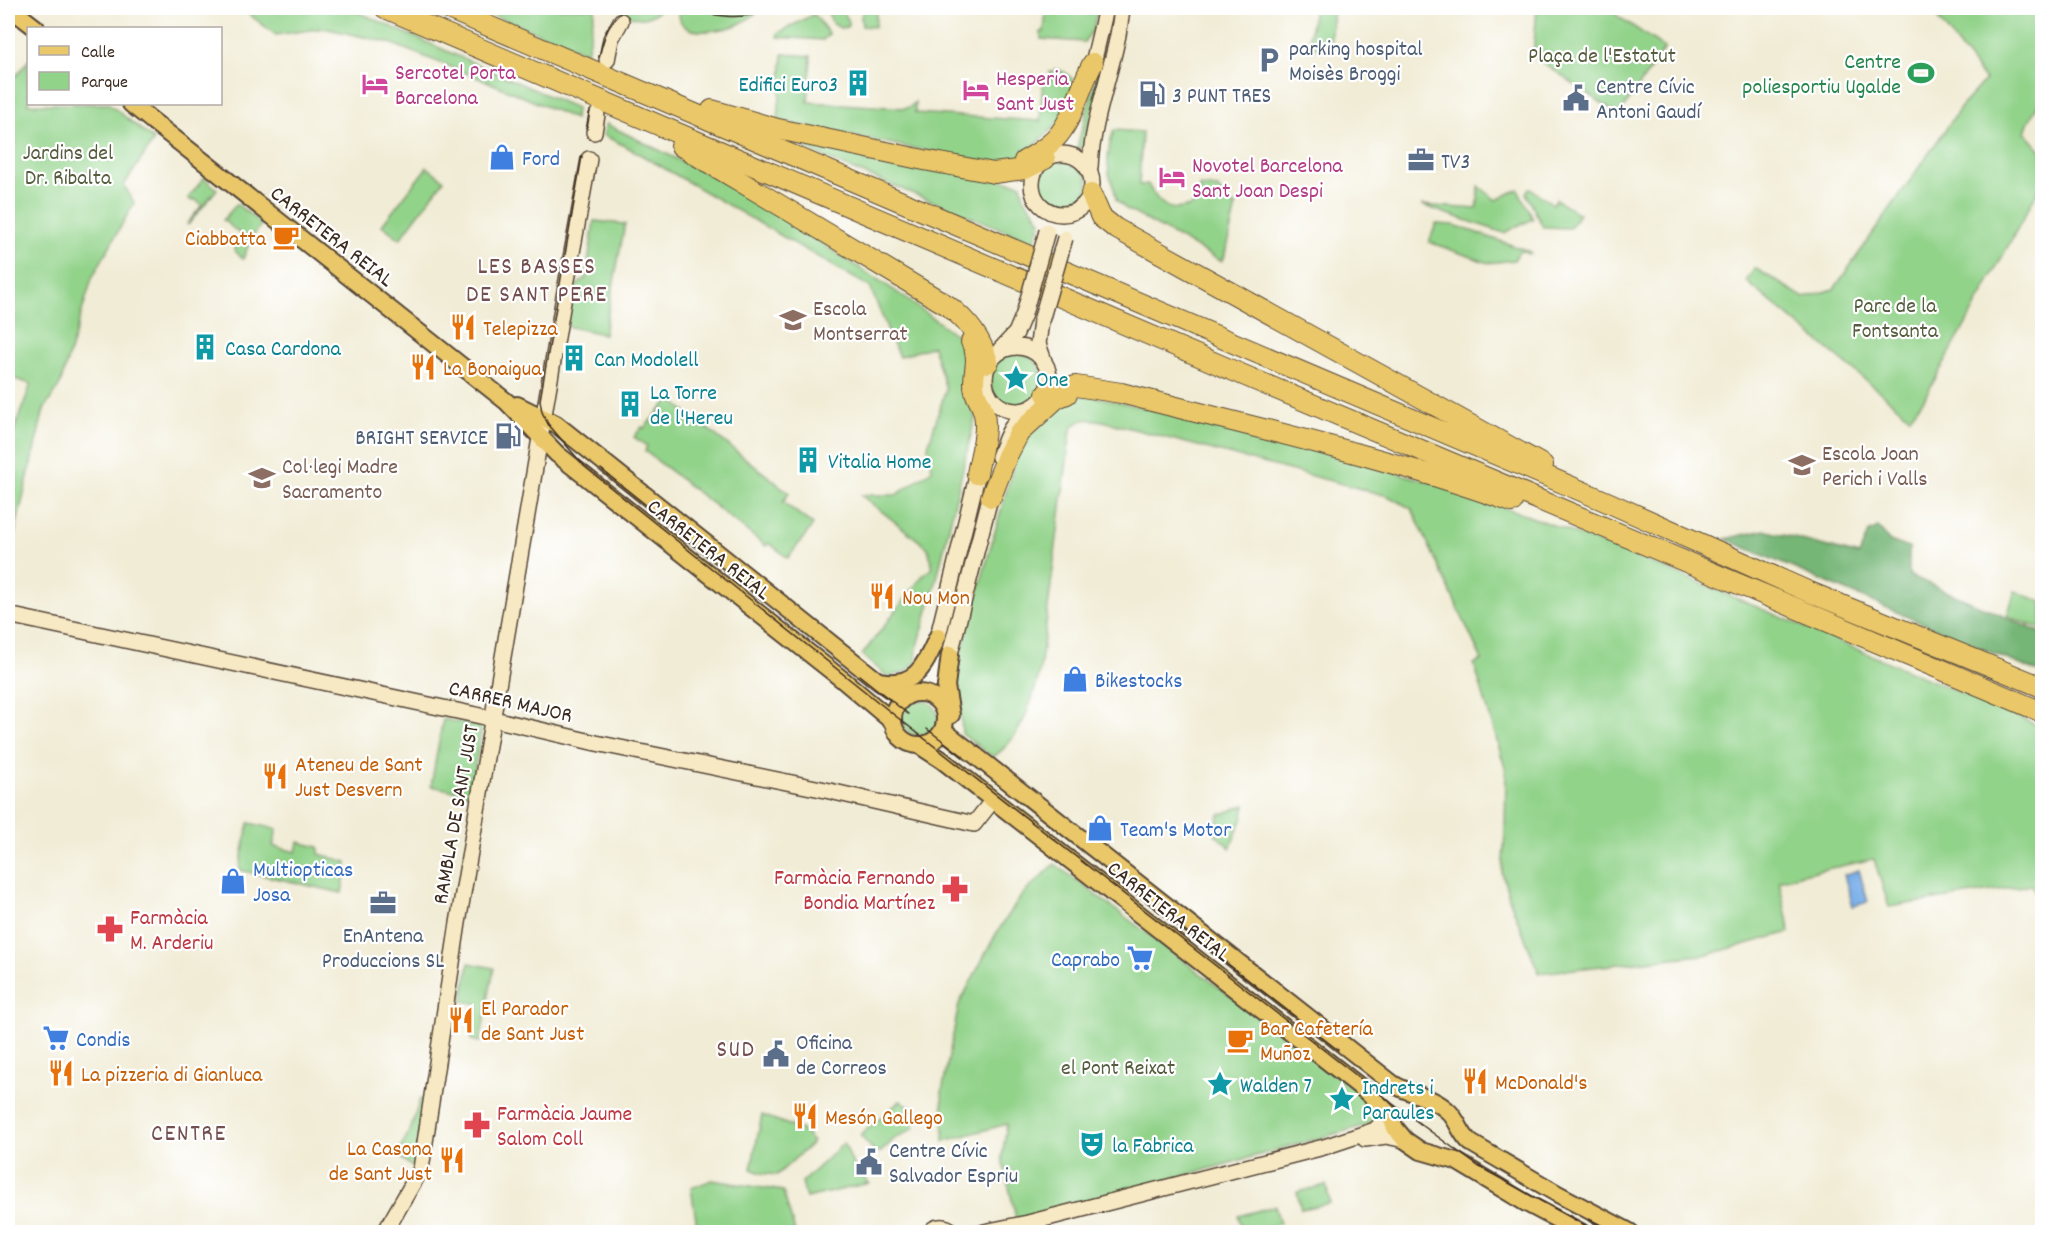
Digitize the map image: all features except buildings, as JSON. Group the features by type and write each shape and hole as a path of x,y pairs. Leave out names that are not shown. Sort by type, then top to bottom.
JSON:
{"highway":[{"path":"385,8 603,109 2043,712"},
{"path":"446,8 778,129 994,173 1025,169 1050,157"},
{"path":"924,160 991,168 1024,161 1054,140 1065,126 1081,85 1093,63"},
{"path":"610,69 1807,591 2043,687"},
{"path":"603,109 775,202 947,305 961,315 993,358"},
{"path":"1085,201 1115,228 1518,450 1605,501"},
{"path":"775,202 818,234 948,316 970,339 977,359 973,386 984,414 984,434 977,474"},
{"path":"1040,400 1076,386 1106,390 1434,475 1658,550"},
{"path":"991,497 1019,433 1030,422 1057,398 1065,394 1083,390 1106,390"}],"main road":[{"path":"10,8 35,27"},
{"name":"CARRETERA REIAL","path":"132,105 507,402 564,460 893,722"},
{"name":"CARRETERA REIAL","path":"507,402 544,418 564,430 878,681 891,690 911,694"},
{"path":"878,681 894,684 915,674 928,657 938,636"},
{"path":"938,636 923,683 897,705 893,722 898,735 903,740 919,746 934,740 943,730 944,720 939,702 943,669 950,654"},
{"path":"950,654 946,686 952,730 957,741"},
{"path":"911,694 931,696 939,702"},
{"name":"CARRETERA REIAL","path":"943,730 1393,1084 1405,1091 1433,1100 1449,1112 1458,1123 1463,1136 1490,1155 1630,1233"},
{"name":"CARRETERA REIAL","path":"919,746 942,760 1368,1093 1390,1115 1395,1128 1405,1140"},
{"path":"1390,1115 1395,1101 1405,1091"},
{"path":"1446,1158 1458,1147 1463,1136"},
{"path":"1405,1140 1421,1151 1456,1161 1581,1233"}],"street":[{"path":"938,636 977,474 990,432 991,399 984,382 993,358 1017,333 1047,231 1047,220 1032,189 1032,180 1038,167 1067,138 1076,119 1093,63 1106,8"},
{"path":"950,654 991,497 998,460 1006,437 1017,419 1040,400 1049,380 1047,367 1038,344 1041,321 1065,238 1073,217 1085,201 1092,186 1090,168 1094,137 1122,8"},
{"path":"610,69 611,39 621,21"},
{"path":"594,132 603,109"},
{"path":"1050,157 1074,155 1090,168"},
{"name":"RAMBLA DE SANT JUST","path":"385,1233 421,1169 492,719 589,159"},
{"path":"1040,205 1054,214 1063,214 1085,201"},
{"path":"993,358 1011,347 1024,348 1037,354 1047,367"},
{"path":"991,399 1007,410 1022,411 1040,400"},
{"name":"CARRER MAJOR","path":"8,615 596,743 821,789 974,824 993,800"},
{"path":"1324,1147 1374,1130 1390,1115"},
{"path":"984,1233 1324,1147 1386,1136 1405,1140"},
{"path":"930,1233 936,1227 941,1226 953,1233"}],"green space":[{"path":"241,8 349,8 576,108 575,119 390,43 324,28 276,35"},
{"path":"475,8 595,8 587,53"},
{"path":"619,8 661,8 651,16 640,18 629,15"},
{"path":"680,8 763,8 746,21 731,27 700,31 683,25"},
{"path":"832,8 845,15 849,23 847,27 840,28 832,23 828,12"},
{"path":"863,8 877,8 875,27 862,26"},
{"path":"1046,8 1081,10 1081,8 1098,8 1093,30 1084,42 1041,39 1041,32 1044,32"},
{"path":"1314,8 1333,8 1330,49 1308,47"},
{"name":"Plaça de l'Estatut","path":"1537,8 1612,8 1612,12 1665,48 1619,115 1533,56"},
{"name":"Parc de la Fontsanta","path":"1957,8 2042,8 2042,97 2025,132 2042,151 2042,183 1924,399 1910,417 1746,281 1755,268 1804,298 1834,289 1964,103 1985,80 1938,19"},
{"path":"814,14 829,34 823,40 777,37 778,33"},
{"path":"1103,53 1109,55 1082,149 1077,147"},
{"path":"783,54 811,56 808,102 905,108 915,102 915,113 1040,121 1043,79 1050,79 1050,72 1055,72 1055,69 1066,73 1074,81 1066,116 1019,160 992,164 778,121"},
{"name":"Jardins del Dr. Ribalta","path":"27,62 27,105 110,105 154,140 124,185 134,203 92,278 60,385 44,409 8,561 8,447 31,384 8,377 8,86"},
{"path":"606,124 756,198 767,208 894,290 963,340 970,358 964,369 975,418 936,582 917,649 916,662 906,672 888,677 862,655 924,574 933,568 928,548 861,495 896,495 932,470 928,446 946,389 933,346 899,357 870,287 603,135"},
{"path":"1114,130 1142,132 1139,185 1148,184 1164,205 1177,209 1201,201 1200,186 1218,188 1226,200 1236,206 1224,258 1221,261 1126,209 1116,200 1108,162 1109,146"},
{"path":"786,139 1021,184 1024,198 1041,221 1034,242 839,164"},
{"path":"1063,159 1072,161 1083,170 1088,184 1086,193 1077,204 1063,209 1054,207 1043,198 1038,184 1040,175 1049,164"},
{"path":"427,167 444,180 400,239 382,225"},
{"path":"204,178 217,189 188,225 202,205 188,198"},
{"path":"1479,186 1496,200 1518,189 1533,219 1504,233 1421,205 1477,209"},
{"path":"1529,188 1553,204 1556,199 1579,214 1570,228 1543,227 1526,193"},
{"path":"237,204 262,224 251,239 243,259 234,250 244,237 223,220"},
{"path":"594,221 625,224 604,334 565,326 572,289 586,278"},
{"path":"1436,224 1454,225 1531,253 1519,252 1514,260 1488,263 1429,242"},
{"path":"1011,353 1021,353 1035,360 1042,379 1035,398 1021,405 1011,405 1001,401 994,394 990,384 990,374 994,364 1001,357"},
{"path":"1078,396 1093,396 1254,433 1445,486 1669,570 2042,727 2042,902 2031,885 1889,907 1874,859 1779,881 1790,932 1710,954 1539,973 1510,901 1502,873 1506,771 1474,664 1482,660 1412,509 1388,496 1098,420 1081,421 1071,429 1040,670 1029,707 1019,730 993,757 962,734 961,717 954,687 957,667 1019,446 1063,403"},
{"path":"670,399 789,493 783,502 813,525 788,558 769,543 766,546 645,451 647,446 634,437"},
{"path":"1878,528 1890,541 1909,548 1909,575 2042,633 2042,674 1725,539 1764,530 1859,555 1868,533"},
{"path":"2015,591 2042,602 2042,629 2007,616"},
{"path":"920,700 933,705 938,718 933,731 920,736 907,731 902,718 907,705"},
{"path":"443,719 482,727 470,794 431,786"},
{"path":"1245,805 1242,820 1230,848 1215,834 1219,815"},
{"path":"249,823 277,829 273,846 296,852 298,842 319,847 319,854 347,862 342,893 239,870"},
{"name":"el Pont Reixat","path":"1055,864 1370,1101 1381,1116 1367,1125 1017,1222 1002,1157 1007,1124 944,1141 942,1092 959,1004 996,934 1022,895"},
{"path":"469,963 494,968 480,1042 471,1040 478,1004 462,1001"},
{"path":"420,1099 427,1100 416,1170 397,1155 411,1128"},
{"path":"900,1101 912,1107 914,1128 894,1139 881,1152 874,1151 860,1135"},
{"path":"762,1115 802,1130 813,1142 777,1175 751,1169"},
{"path":"844,1143 853,1164 869,1183 806,1198 802,1182"},
{"path":"712,1180 783,1191 795,1232 698,1232 691,1188"},
{"path":"1326,1185 1330,1203 1301,1209 1297,1192"},
{"path":"1275,1206 1280,1224 1243,1232 1238,1216"}],"water":[{"path":"1859,870 1868,902 1853,906 1844,875"}],"tram line":[{"path":"599,57 608,29 627,8"},
{"path":"684,8 727,16 749,15 770,8"},
{"path":"587,129 590,111"},
{"path":"582,156 540,400 542,412 548,424 585,467 893,714 1393,1104 1478,1166 1597,1232"},
{"path":"601,469 711,557"},
{"path":"859,675 908,714"},
{"path":"927,729 963,756"},
{"path":"1173,921 1338,1050"},
{"path":"1589,1219 1615,1232"}],"place":[{"name":"parking hospital Moisès Broggi","path":"1269,60"},
{"name":"Centre poliesportiu Ugalde","path":"1921,73"},
{"name":"Edifici Euro3","path":"858,83"},
{"name":"Sercotel Porta Barcelona","path":"375,84"},
{"name":"Hesperia Sant Just","path":"976,90"},
{"name":"3 PUNT TRES","path":"1152,94"},
{"name":"Centre Cívic Antoni Gaudí","path":"1576,98"},
{"name":"Ford","path":"502,157"},
{"name":"TV3","path":"1421,160"},
{"name":"Novotel Barcelona Sant Joan Despi","path":"1172,177"},
{"name":"Ciabbatta","path":"286,237"},
{"name":"Escola Montserrat","path":"793,320"},
{"name":"Telepizza","path":"463,327"},
{"name":"Casa Cardona","path":"205,347"},
{"name":"Can Modolell","path":"574,358"},
{"name":"La Bonaigua","path":"423,367"},
{"name":"One","path":"1016,378"},
{"name":"La Torre de l'Hereu","path":"630,404"},
{"name":"BRIGHT SERVICE","path":"508,436"},
{"name":"Vitalia Home","path":"808,460"},
{"name":"Escola Joan Perich i Valls","path":"1802,465"},
{"name":"Col·legi Madre Sacramento","path":"262,478"},
{"name":"Nou Mon","path":"882,596"},
{"name":"Bikestocks","path":"1075,679"},
{"name":"Ateneu de Sant Just Desvern","path":"275,776"},
{"name":"Team's Motor","path":"1100,828"},
{"name":"Multiopticas Josa","path":"233,881"},
{"name":"Farmàcia Fernando Bondia Martínez","path":"955,889"},
{"name":"EnAntena Produccions SL","path":"383,903"},
{"name":"Farmàcia M. Arderiu","path":"110,929"},
{"name":"Caprabo","path":"1140,958"},
{"name":"El Parador de Sant Just","path":"461,1020"},
{"name":"Condis","path":"56,1038"},
{"name":"Bar Cafetería Muñoz","path":"1240,1040"},
{"name":"Oficina de Correos","path":"776,1054"},
{"name":"La pizzeria di Gianluca","path":"61,1073"},
{"name":"McDonald's","path":"1475,1081"},
{"name":"Walden 7","path":"1220,1084"},
{"name":"Indrets i Paraules","path":"1342,1099"},
{"name":"Mesón Gallego","path":"805,1116"},
{"name":"Farmàcia Jaume Salom Coll","path":"477,1125"},
{"name":"la Fabrica","path":"1092,1144"},
{"name":"La Casona de Sant Just","path":"452,1160"},
{"name":"Centre Cívic Salvador Espriu","path":"869,1162"}],"district":[{"name":"LES BASSES DE SANT PERE","path":"537,279"},
{"name":"SUD","path":"736,1048"},
{"name":"CENTRE","path":"189,1132"}]}
